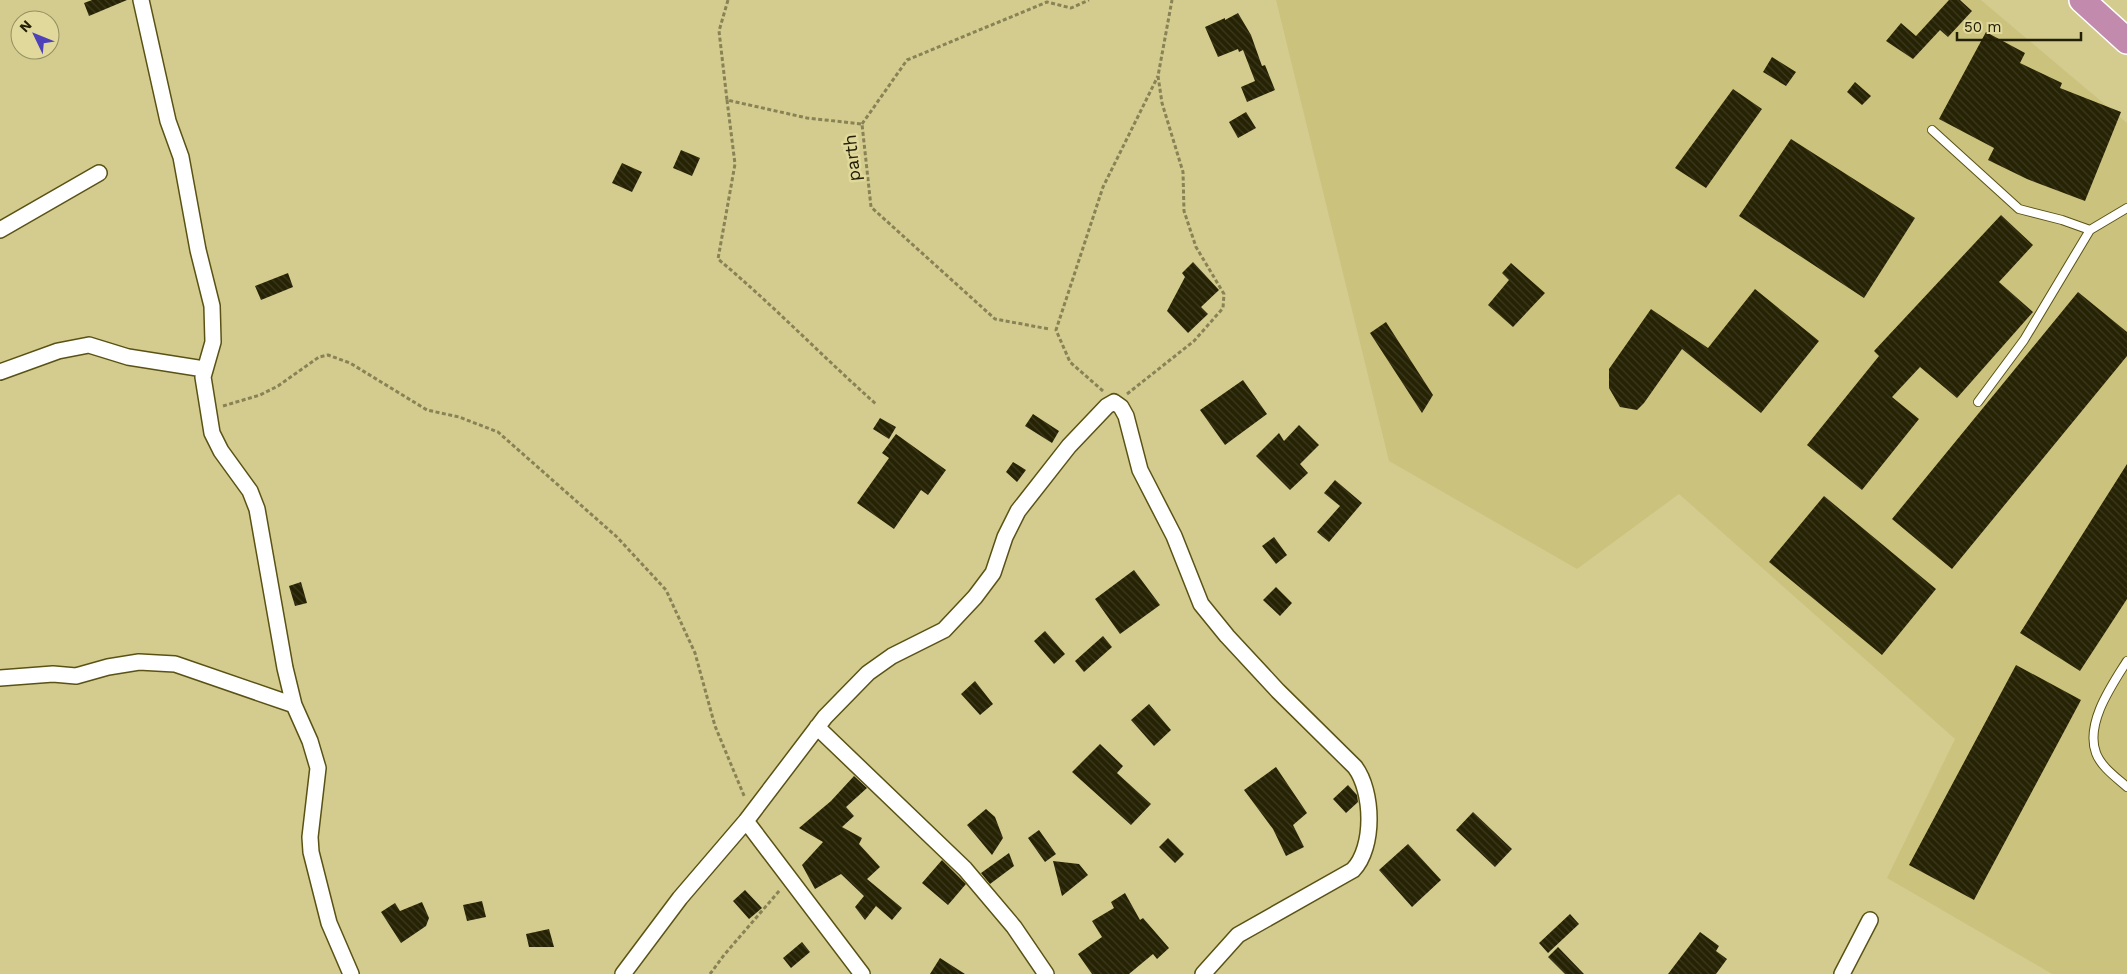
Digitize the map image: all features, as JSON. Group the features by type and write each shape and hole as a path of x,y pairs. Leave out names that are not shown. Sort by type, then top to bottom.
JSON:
{"highway":[{"path":"2082,0 2127,41"}],"street":[{"path":"141,0 152,41 165,107 181,157 191,199 194,233 212,306 213,342 204,369 208,412 216,442 250,491 257,509 285,668 294,705 310,740 318,768 310,836 311,852 328,923 350,974"},
{"path":"0,230 99,173"},
{"path":"0,372 58,352 89,345 128,357 204,369"},
{"path":"623,974 680,898 748,817 817,727 868,673 886,660 944,630 959,615 993,573 1009,528 1028,498 1069,446 1107,406 1111,403 1117,403 1129,424 1140,470 1174,536 1201,604 1227,636 1278,691 1355,767 1364,778 1369,805 1363,853 1359,864 1353,870 1238,935 1202,974"},
{"path":"0,678 53,674 76,676 108,667 139,662 175,664 294,705"},
{"path":"817,727 965,869 1014,927 1046,974"},
{"path":"748,817 790,879 862,974"},
{"path":"1842,974 1870,920"}],"lane":[{"path":"1932,130 2019,209 2062,220 2090,230"},
{"path":"1978,402 2024,340 2090,230 2127,208"},
{"path":"2127,661 2100,704 2094,730 2096,753 2109,771 2127,787"}],"path":[{"path":"728,0 719,31 735,164 718,259 755,290 823,357 877,405"},
{"path":"862,124 907,60 1047,2 1071,8 1089,0"},
{"path":"1158,76 1103,187 1056,330 1070,362 1117,403 1194,340 1223,308 1224,302 1224,294 1196,247 1184,211 1183,172 1162,103 1158,76 1164,32 1172,0"},
{"name":"parth","path":"727,100 807,118 862,124 871,207 995,319 1049,329"},
{"path":"208,412 260,395 278,386 319,357 328,355 350,363 427,410 458,417 498,432 617,537 666,590 695,653 715,726 748,817"},
{"path":"710,974 724,955 790,879"}],"shaded area":[{"path":"1276,0 1981,0 2127,123 2127,974 2052,974 1887,878 1955,739 1679,494 1577,569 1389,461"}],"building":[{"path":"92,0 127,0 89,16 84,3"},
{"path":"1949,0 1960,0 1972,11 1948,37 1940,30 1913,59 1886,41 1901,23 1916,36"},
{"path":"1238,13 1251,35 1262,66 1265,65 1275,90 1247,102 1241,87 1255,81 1243,50 1239,52 1238,49 1218,57 1205,27"},
{"path":"1986,32 2025,53 2020,63 2062,83 2060,88 2121,112 2085,201 2027,179 1988,160 1994,148 1939,119"},
{"path":"1772,57 1796,72 1786,86 1763,72"},
{"path":"1855,82 1871,96 1862,105 1847,92"},
{"path":"1733,89 1762,109 1706,188 1675,168"},
{"path":"1246,112 1256,128 1238,138 1229,122"},
{"path":"1791,139 1915,218 1864,298 1739,216"},
{"path":"681,150 700,158 692,176 673,168"},
{"path":"622,163 642,172 632,192 612,183"},
{"path":"2001,215 2033,245 1999,282 2033,312 1957,398 1920,367 1892,397 1919,419 1862,490 1807,445 1879,356 1874,351"},
{"path":"1193,262 1219,290 1201,307 1208,314 1188,333 1167,311 1185,277 1182,273"},
{"path":"1511,263 1545,293 1513,327 1488,305 1509,280 1502,273"},
{"path":"288,273 293,287 261,300 255,286"},
{"path":"1755,289 1819,341 1761,413 1682,349 1637,410 1620,407 1609,388 1609,369 1651,309 1708,348"},
{"path":"2078,292 2127,332 2127,356 1952,569 1892,519"},
{"path":"1386,322 1433,395 1422,413 1370,333"},
{"path":"1243,380 1267,414 1225,445 1200,410"},
{"path":"1033,414 1059,431 1052,443 1025,426"},
{"path":"880,418 896,427 889,439 873,429"},
{"path":"1299,425 1319,445 1300,464 1308,473 1290,490 1256,456 1279,433 1284,441"},
{"path":"896,434 946,470 928,495 921,490 894,529 857,503 889,458 882,453"},
{"path":"1013,462 1026,470 1017,482 1006,472"},
{"path":"2127,464 2127,599 2080,671 2020,633"},
{"path":"1335,480 1362,503 1329,542 1317,532 1340,506 1324,493"},
{"path":"1824,496 1936,589 1882,655 1769,562"},
{"path":"1274,537 1287,555 1276,564 1262,546"},
{"path":"1134,570 1160,605 1120,634 1095,599"},
{"path":"301,582 307,603 295,606 289,586"},
{"path":"1276,587 1292,603 1280,616 1263,600"},
{"path":"1045,631 1065,654 1054,664 1034,641"},
{"path":"1103,636 1112,647 1084,672 1075,661"},
{"path":"2016,665 2081,700 1974,900 1909,865"},
{"path":"975,681 993,704 980,715 961,694"},
{"path":"1149,704 1171,730 1154,746 1131,720"},
{"path":"1100,744 1123,766 1117,773 1151,804 1131,825 1072,772"},
{"path":"1276,767 1307,813 1293,825 1304,847 1286,856 1273,829 1244,790"},
{"path":"854,776 867,788 846,807 854,816 842,827 862,838 859,844 880,867 867,879 902,908 892,920 876,906 865,920 855,907 864,896 841,874 815,889 802,865 823,842 799,828 831,801"},
{"path":"1348,785 1357,795 1358,802 1346,813 1333,799"},
{"path":"986,809 995,817 1003,838 992,855 967,825"},
{"path":"1473,812 1512,849 1495,867 1456,830"},
{"path":"1039,830 1056,854 1045,862 1028,838"},
{"path":"1168,838 1184,854 1175,863 1159,847"},
{"path":"1408,844 1441,880 1412,907 1379,870"},
{"path":"1009,853 1014,866 990,884 981,873"},
{"path":"942,860 966,884 948,905 922,883"},
{"path":"1053,861 1079,864 1088,875 1062,896"},
{"path":"745,890 762,908 749,919 733,901"},
{"path":"1125,893 1140,920 1143,918 1169,948 1157,959 1153,954 1129,974 1092,974 1078,954 1102,937 1092,921 1114,908 1111,902"},
{"path":"482,901 486,917 467,921 463,905"},
{"path":"422,902 429,918 426,926 401,943 381,912 395,903 400,911"},
{"path":"1570,914 1579,924 1548,953 1539,943"},
{"path":"549,929 554,947 529,947 526,934"},
{"path":"1700,932 1719,946 1716,951 1727,959 1716,974 1668,974"},
{"path":"802,942 810,952 791,968 783,958"},
{"path":"1558,947 1584,974 1565,974 1548,957"},
{"path":"940,958 965,974 930,974"}]}
